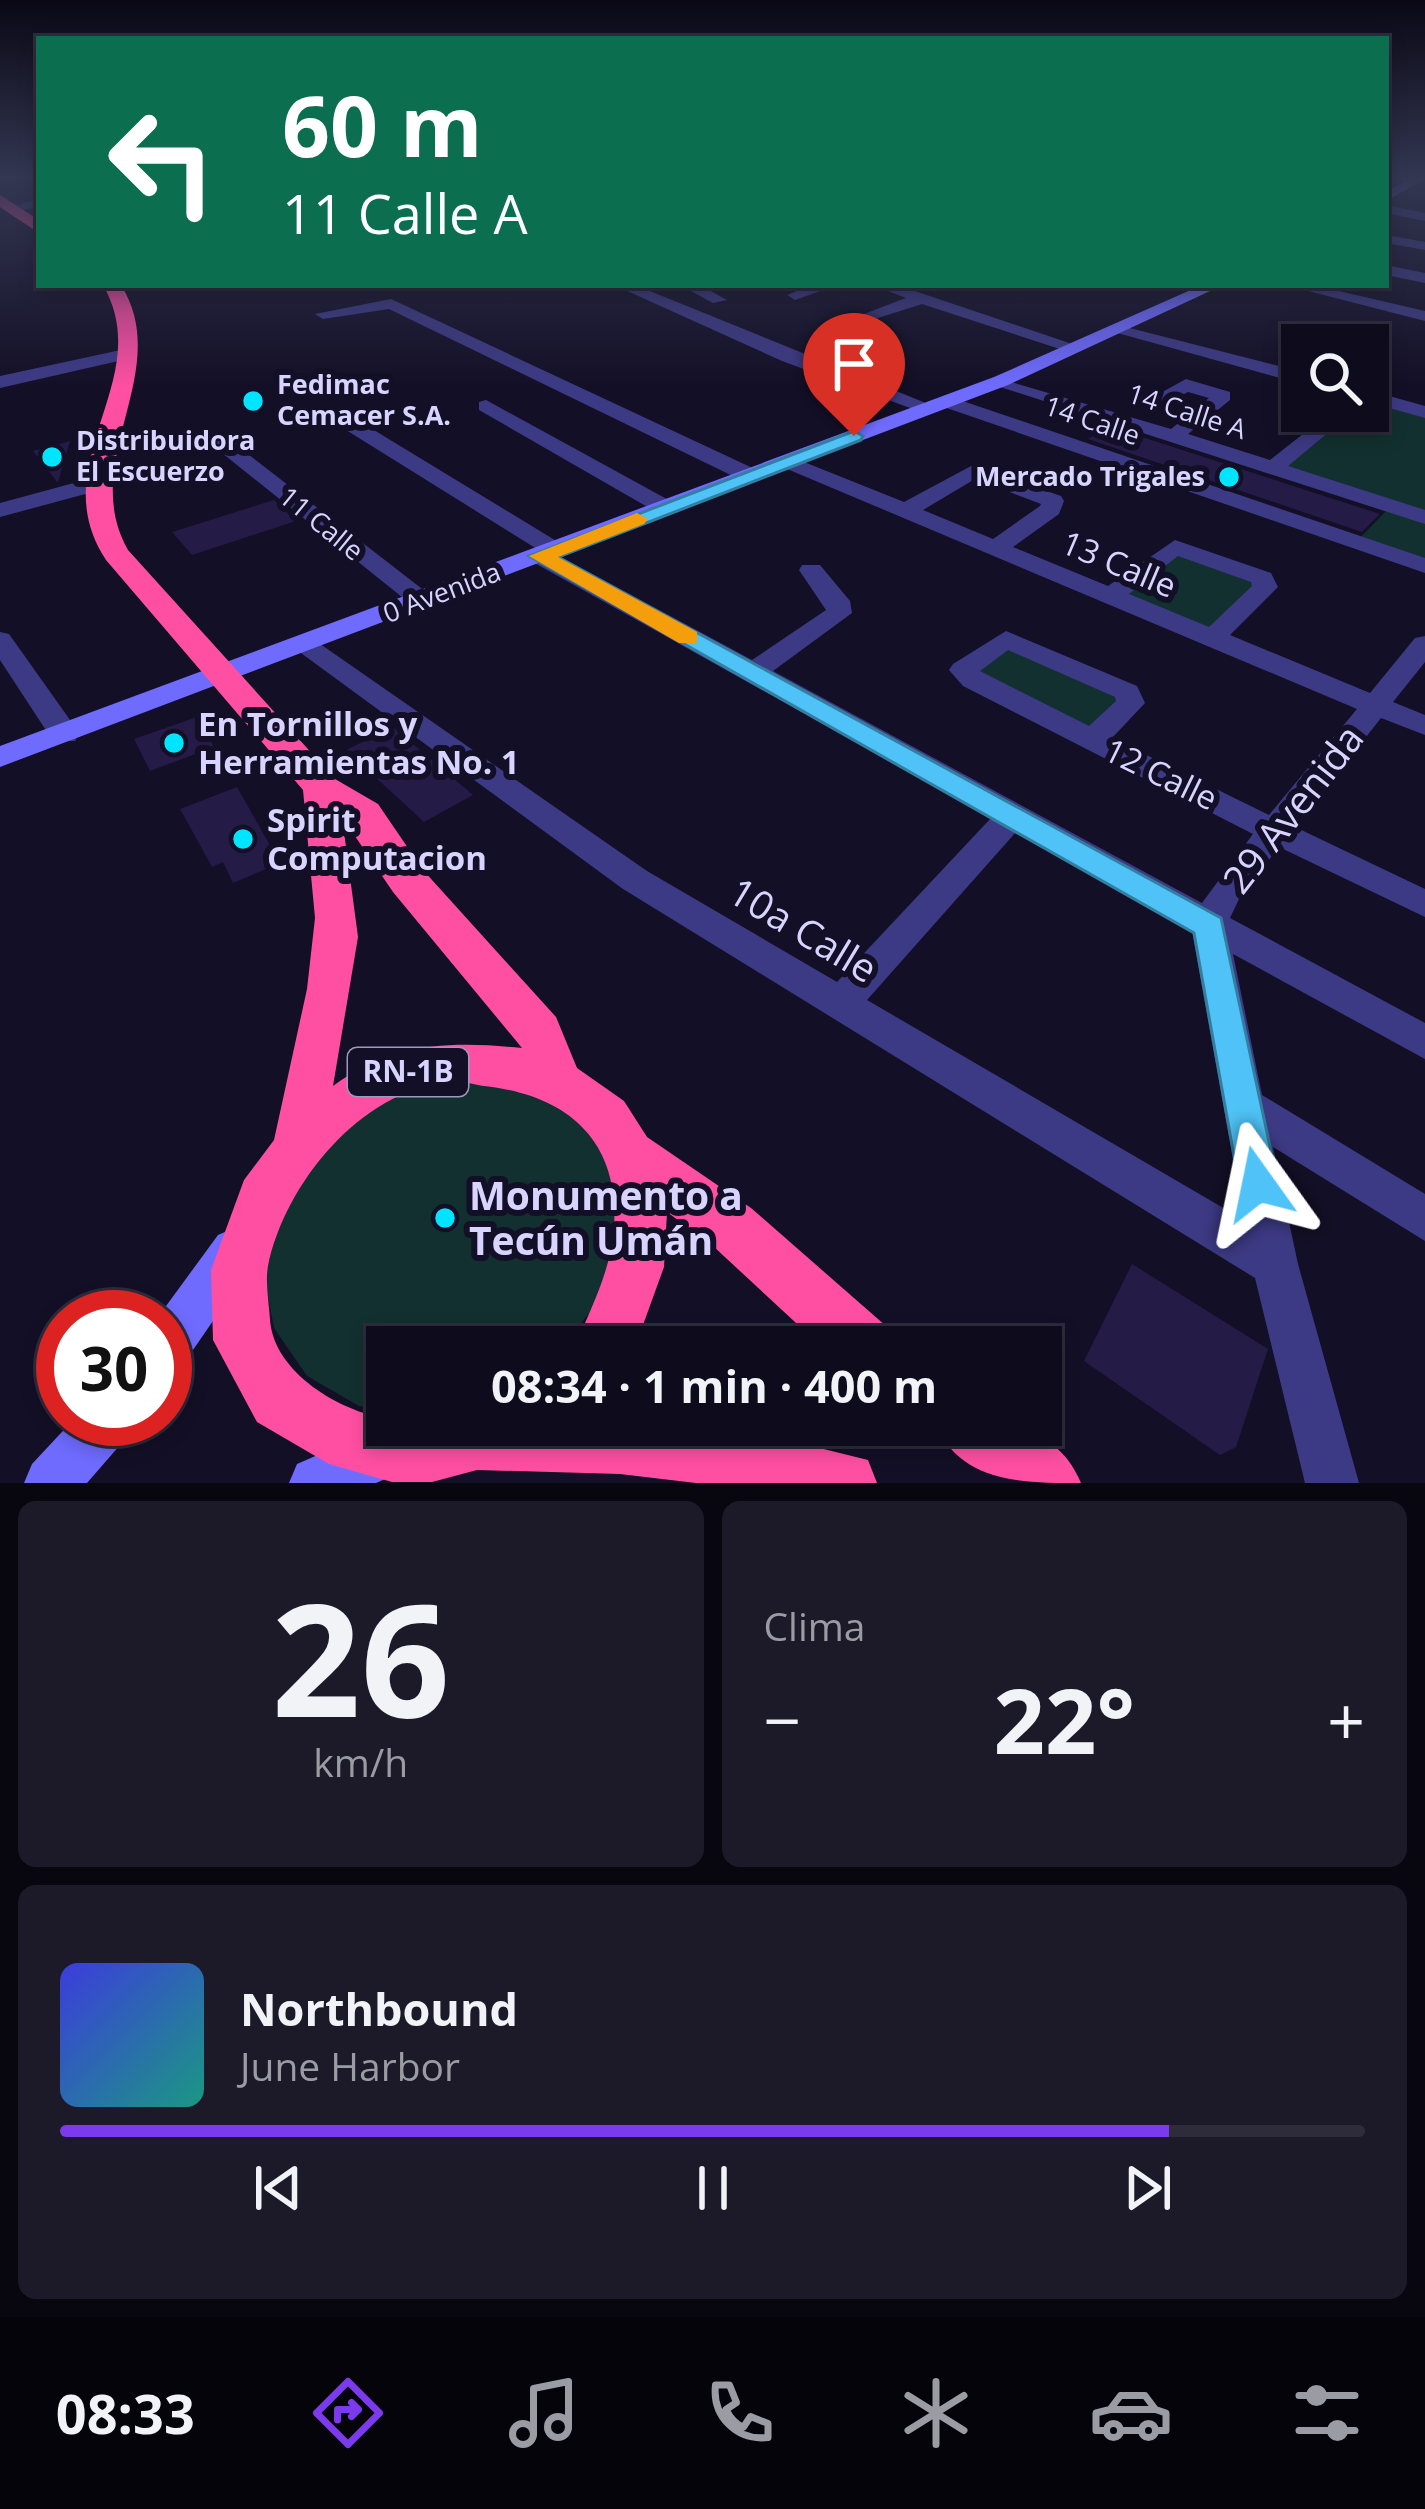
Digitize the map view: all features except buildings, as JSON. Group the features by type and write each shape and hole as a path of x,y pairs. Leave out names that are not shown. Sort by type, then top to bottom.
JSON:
{"highway":[{"name":"RN-1B","path":"114,288 131,315 130,352 96,484 98,518 116,554 322,788 364,813 408,881 539,1031 557,1078"},
{"name":"RN-1B","path":"299,1140 304,1097 324,1029 337,931 320,821 322,788"},
{"name":"RN-1B","path":"452,1446 430,1453 382,1452 315,1431 266,1387 240,1328 237,1281 244,1236 260,1197 299,1140 346,1100 417,1069 454,1060 508,1062 557,1078 599,1107 631,1154 732,1227 842,1326"},
{"name":"RN-1B","path":"614,1326 637,1279 645,1213 631,1154"},
{"name":"RN-1B","path":"673,1446 752,1457 845,1483"},
{"path":"996,1446 1049,1483"}],"street":[{"path":"1389,271 1425,278"},
{"name":"14 Calle","path":"629,288 936,405 1425,566"},
{"path":"686,311 719,300 694,288"},
{"path":"795,296 820,288"},
{"path":"890,288 1075,348"},
{"name":"0 Avenida","path":"0,757 1001,381 1208,288"},
{"path":"1306,288 1425,316"},
{"path":"862,321 922,298"},
{"path":"323,314 391,304 751,476"},
{"path":"1120,328 1281,372"},
{"path":"0,382 130,352"},
{"name":"14 Calle A","path":"1001,381 1425,517"},
{"path":"1173,436 1223,396 1186,385 1162,400 1202,412"},
{"path":"1389,402 1425,412"},
{"path":"486,406 666,508"},
{"path":"329,411 548,553 752,673 1425,1042"},
{"path":"1273,468 1318,432"},
{"name":"11 Calle","path":"224,445 421,601"},
{"name":"13 Calle","path":"788,462 1425,726"},
{"path":"905,511 973,471 1053,501 1051,509 995,548"},
{"path":"0,510 96,484"},
{"path":"1110,596 1178,546 1264,581 1263,589 1212,638"},
{"path":"752,673 833,619 839,607 811,570"},
{"path":"0,640 64,734"},
{"name":"12 Calle","path":"1092,740 1131,703 1131,697 1001,640 964,672 1092,740 1425,904"},
{"name":"29 Avenida","path":"1332,1483 1275,1264 1209,926 1224,893 1425,644"},
{"name":"10a Calle","path":"303,645 635,880 1275,1264"},
{"path":"840,1004 1011,817"},
{"path":"1242,1104 1425,1219"},
{"path":"192,1310 244,1236"},
{"path":"52,1483 85,1446"},
{"path":"316,1483 382,1452"}],"green space":[{"path":"1389,404 1425,414 1425,512 1282,466 1325,432 1389,432"},
{"path":"1387,510 1425,522 1425,564 1357,541"},
{"path":"1173,552 1260,584 1212,630 1122,594"},
{"path":"1011,645 1126,698 1091,731 973,675"},
{"path":"480,1074 560,1099 589,1124 604,1146 613,1171 617,1225 605,1279 579,1326 366,1326 366,1407 307,1376 274,1328 264,1275 297,1170 380,1097"}],"slow traffic":[{"path":"637,519 540,556 688,638"}],"place":[{"name":"Fedimac Cemacer S.A.","path":"253,401"},
{"name":"Distribuidora El Escuerzo","path":"52,457"},
{"name":"Mercado Trigales","path":"1229,477"},
{"name":"En Tornillos y Herramientas No. 1","path":"174,743"},
{"name":"Spirit Computacion","path":"243,839"},
{"name":"Monumento a Tecún Umán","path":"445,1218"}],"route":[{"path":"854,436 540,556 1209,926 1258,1184"}]}
